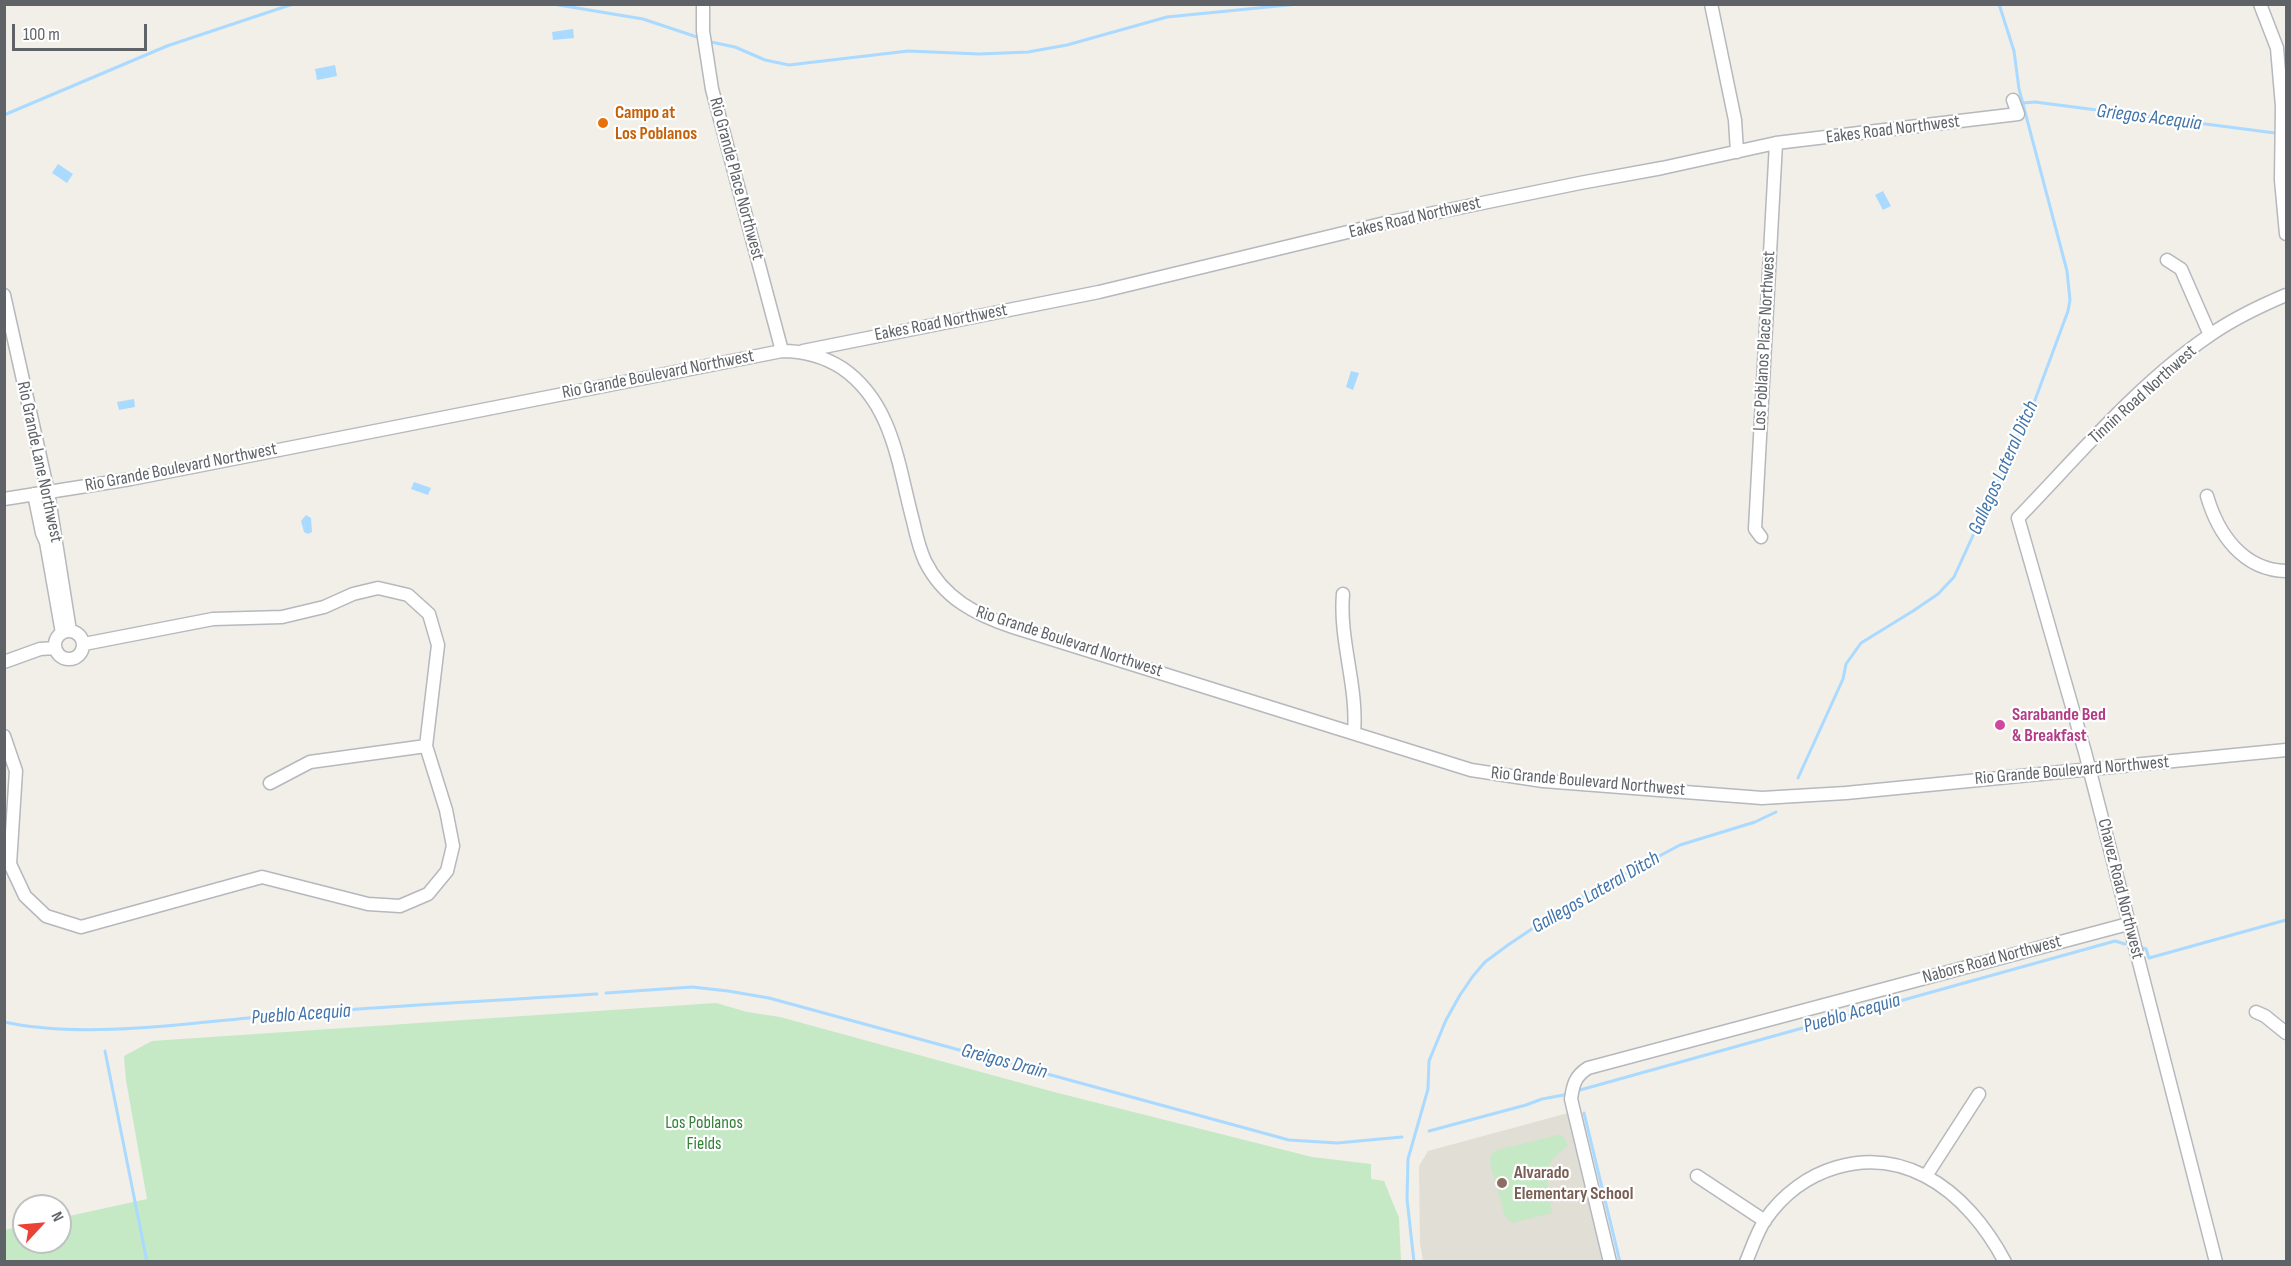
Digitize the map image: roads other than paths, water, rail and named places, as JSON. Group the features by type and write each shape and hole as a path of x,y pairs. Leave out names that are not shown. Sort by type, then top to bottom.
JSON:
{"street":[{"name":"Rio Grande Place Northwest","path":"703,4 703,32 712,89 782,351"},
{"path":"1711,4 1734,120 1737,152"},
{"path":"2260,4 2277,48 2282,106 2281,180 2286,234"},
{"name":"Eakes Road Northwest","path":"802,351 1099,292 1385,223 1776,143 2018,114 2013,100"},
{"name":"Los Poblanos Place Northwest","path":"1761,537 1755,529 1776,143"},
{"path":"2167,260 2181,269 2210,335"},
{"name":"Rio Grande Lane Northwest","path":"4,295 48,492 66,632"},
{"name":"Tinnin Road Northwest","path":"2018,518 2146,387 2210,335 2286,295"},
{"name":"Rio Grande Boulevard Northwest","path":"4,499 142,476 782,351 802,351 830,360 853,376 870,393 881,411 925,561 941,584 957,601 976,613 994,621 1471,770 1543,782 1762,798 1846,793 2286,750"},
{"name":"Rio Grande Lane Northwest","path":"34,494 66,632"},
{"path":"2207,496 2218,527 2232,546 2250,560 2269,569 2286,572"},
{"name":"Chavez Road Northwest","path":"2018,518 2089,769 2216,1262"},
{"path":"4,736 16,771 10,864 25,896 46,916 81,927 262,877 368,904 400,906 428,894 447,871 453,846 446,810 426,746 438,645 429,614 408,595 378,588 353,594 324,607 282,617 213,619 84,644"},
{"path":"1342,594 1341,615 1356,711 1354,734"},
{"path":"66,632 80,635 84,644 80,655 69,659 58,654 55,648 56,640 66,632"},
{"path":"4,662 40,649 55,648"},
{"path":"270,783 310,762 426,746"},
{"name":"Nabors Road Northwest","path":"1610,1262 1571,1099 1573,1084 1578,1074 1588,1068 2128,924"},
{"path":"2256,1012 2265,1016 2286,1033"},
{"path":"1926,1176 1978,1094"},
{"path":"1746,1262 1765,1221 1783,1199 1801,1183 1819,1172 1836,1166 1873,1162 1894,1165 1926,1176 1955,1197 1976,1217 1994,1241 2005,1262"},
{"path":"1697,1176 1765,1221"}],"water":[{"path":"573,29 574,38 553,40 552,32"},
{"path":"335,65 337,76 317,80 315,69"},
{"path":"58,164 73,174 67,183 52,173"},
{"path":"1883,191 1891,206 1883,210 1875,195"},
{"path":"1351,371 1359,373 1353,390 1346,387"},
{"path":"134,399 135,407 119,410 117,402"},
{"path":"414,482 431,488 428,495 411,489"},
{"path":"306,515 311,518 312,532 308,534 304,532 301,521"}],"waterway":[{"path":"4,115 167,46 293,4"},
{"path":"553,4 643,19 697,37"},
{"path":"711,42 735,47 765,60 789,65 908,51 979,54 1028,52 1067,45 1167,17 1298,4"},
{"name":"Gallegos Lateral Ditch","path":"1798,778 1843,679 1846,664 1861,643 1938,594 1954,577 2035,400 2068,311 2070,300 2067,271 2019,89 2014,51 1999,4"},
{"name":"Griegos Acequia","path":"2023,103 2035,102 2275,133"},
{"name":"Gallegos Lateral Ditch","path":"1414,1262 1407,1199 1408,1159 1428,1089 1429,1061 1446,1020 1473,976 1485,962 1569,904 1680,845 1755,822 1776,812"},
{"name":"Pueblo Acequia","path":"2143,948 2146,949 2149,958 2286,920"},
{"name":"Pueblo Acequia","path":"1580,1090 2115,941 2125,944"},
{"name":"Greigos Drain","path":"606,993 692,987 769,998 1289,1140 1337,1143 1402,1137"},
{"name":"Pueblo Acequia","path":"4,1022 36,1027 106,1030 399,1006 597,994"},
{"path":"105,1051 147,1262"},
{"name":"Pueblo Acequia","path":"1429,1131 1542,1099 1564,1095"},
{"path":"1584,1113 1620,1262"}],"place":[{"name":"Campo at Los Poblanos","path":"603,123"},
{"name":"Sarabande Bed & Breakfast","path":"2000,725"},
{"name":"Alvarado Elementary School","path":"1502,1183"}],"park label":[{"name":"Los Poblanos Fields","path":"704,1133"}]}
